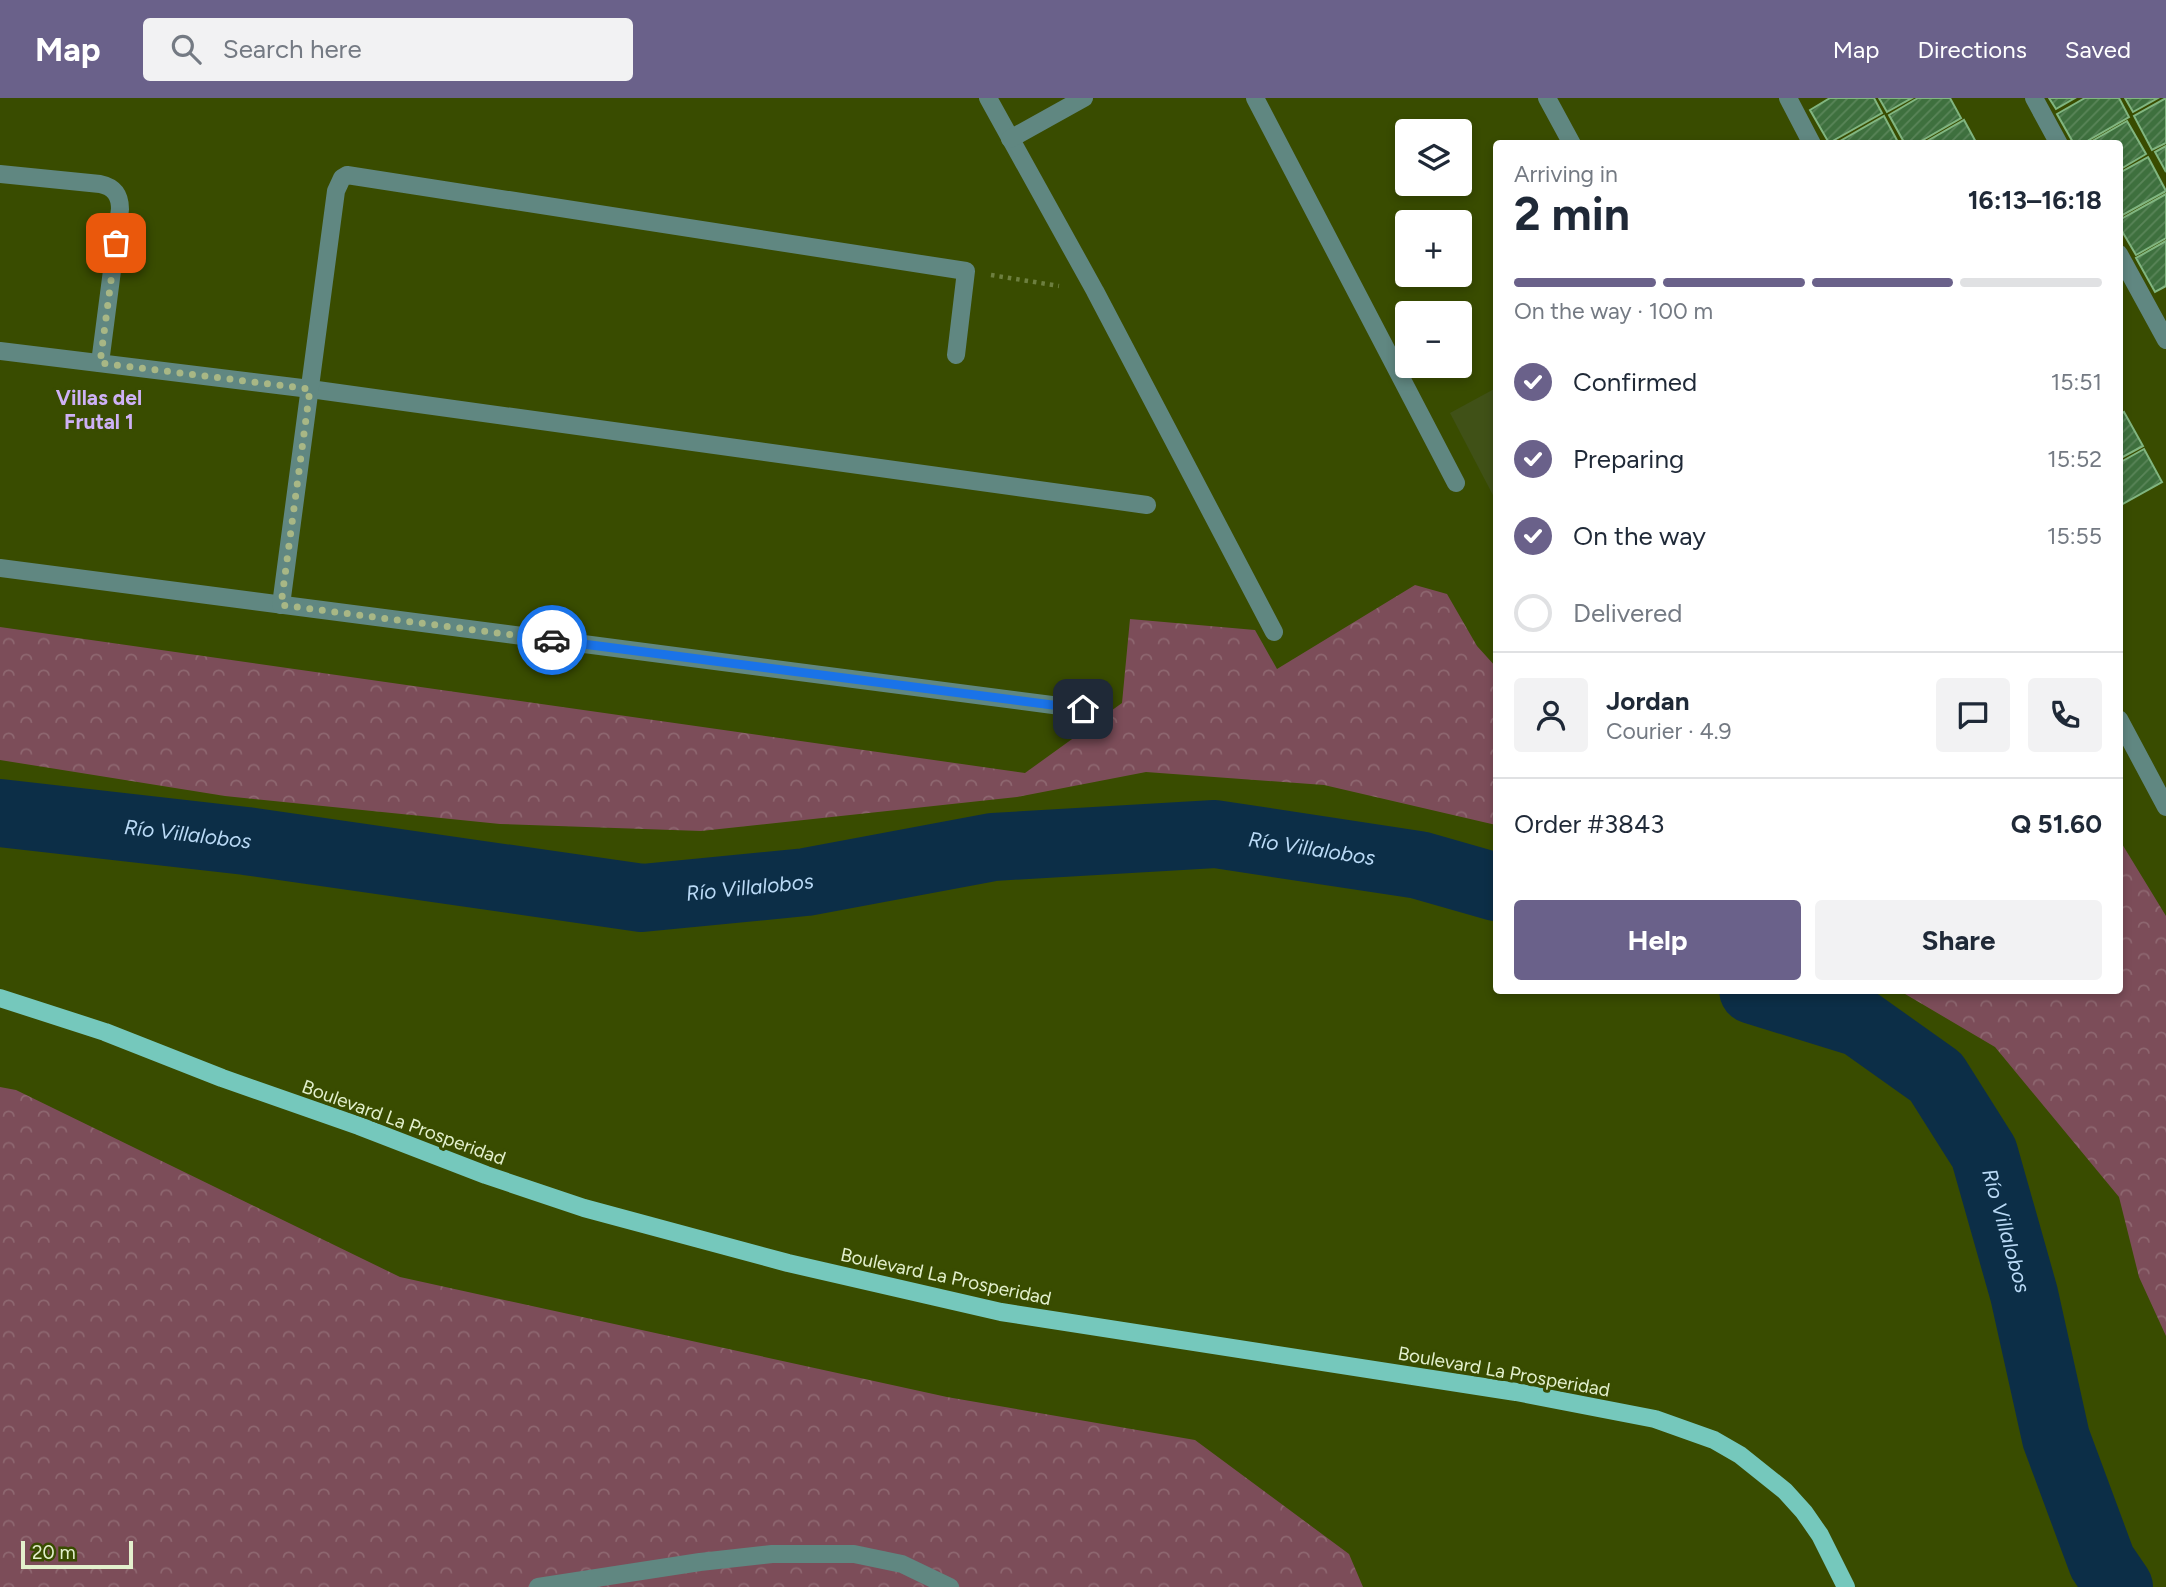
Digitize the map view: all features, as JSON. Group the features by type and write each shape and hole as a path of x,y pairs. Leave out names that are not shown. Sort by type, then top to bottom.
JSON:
{"main road":[{"name":"Boulevard La Prosperidad","path":"0,998 104,1032 486,1175 597,1212 776,1260 1001,1312 1516,1392 1665,1422 1714,1440 1740,1455 1786,1491 1819,1535 1846,1587"}],"street":[{"path":"988,98 1095,291 1274,632"},
{"path":"1010,139 1084,98"},
{"path":"1255,98 1456,483"},
{"path":"1547,98 1570,140"},
{"path":"1788,98 1810,140"},
{"path":"2034,98 2057,140"},
{"path":"0,174 100,184 113,189 117,194 120,209 100,363"},
{"path":"281,605 336,191 342,178 347,175 966,271 956,355"},
{"path":"2123,261 2166,340"},
{"path":"0,351 310,389 1147,505"},
{"path":"0,568 1083,709"},
{"path":"2123,726 2166,807"},
{"path":"538,1587 700,1562 772,1554 853,1554 902,1564 950,1587"}],"path":[{"path":"966,271 1095,291"}],"shaded area":[{"path":"1493,390 1493,495 1450,413"}],"green space":[{"path":"1415,585 1447,594 1477,646 1493,664 1493,824 1324,785 1146,772 1017,797 701,831 500,824 225,796 0,760 0,627 1025,773 1122,703 1130,619 1255,630 1277,669"},
{"path":"2123,846 2166,916 2166,1336 2139,1277 2119,1197 1995,1047 1905,994 2123,994"},
{"path":"0,1087 16,1090 400,1277 947,1397 1195,1440 1349,1554 1363,1587 0,1587"}],"building":[{"path":"1830,98 1874,98 1882,113 1834,140 1827,140 1810,110"},
{"path":"1879,98 1912,98 1887,112"},
{"path":"1918,98 1950,98 1961,118 1923,140 1903,140 1889,115"},
{"path":"2049,98 2075,98 2056,109"},
{"path":"2085,98 2119,98 2129,117 2089,140 2072,140 2057,114"},
{"path":"2125,98 2158,98 2133,112"},
{"path":"2166,98 2166,143 2152,150 2134,116"},
{"path":"1884,116 1897,140 1842,140"},
{"path":"1964,120 1975,140 1929,140"},
{"path":"2127,121 2146,154 2123,168 2123,140 2094,140"},
{"path":"2166,146 2166,172 2155,152"},
{"path":"2148,157 2166,191 2123,215 2123,171"},
{"path":"2166,194 2166,238 2136,255 2123,233 2123,218"},
{"path":"2166,241 2166,286 2155,292 2136,258"},
{"path":"2123,413 2143,446 2123,457"},
{"path":"2144,449 2162,482 2123,504 2123,461"}],"waterway":[{"name":"Río Villalobos","path":"0,813 246,841 642,898 806,882 993,847 1215,834 1419,865 1493,886"},
{"name":"Río Villalobos","path":"1766,994 1860,1023 1936,1077 1984,1153 2024,1294 2056,1438 2102,1562 2119,1587"}],"way so far":[{"path":"116,243 100,363 310,389 281,605 552,640"}],"district":[{"name":"Villas del Frutal 1","path":"99,410"}],"route":[{"path":"552,640 1083,709"}]}
